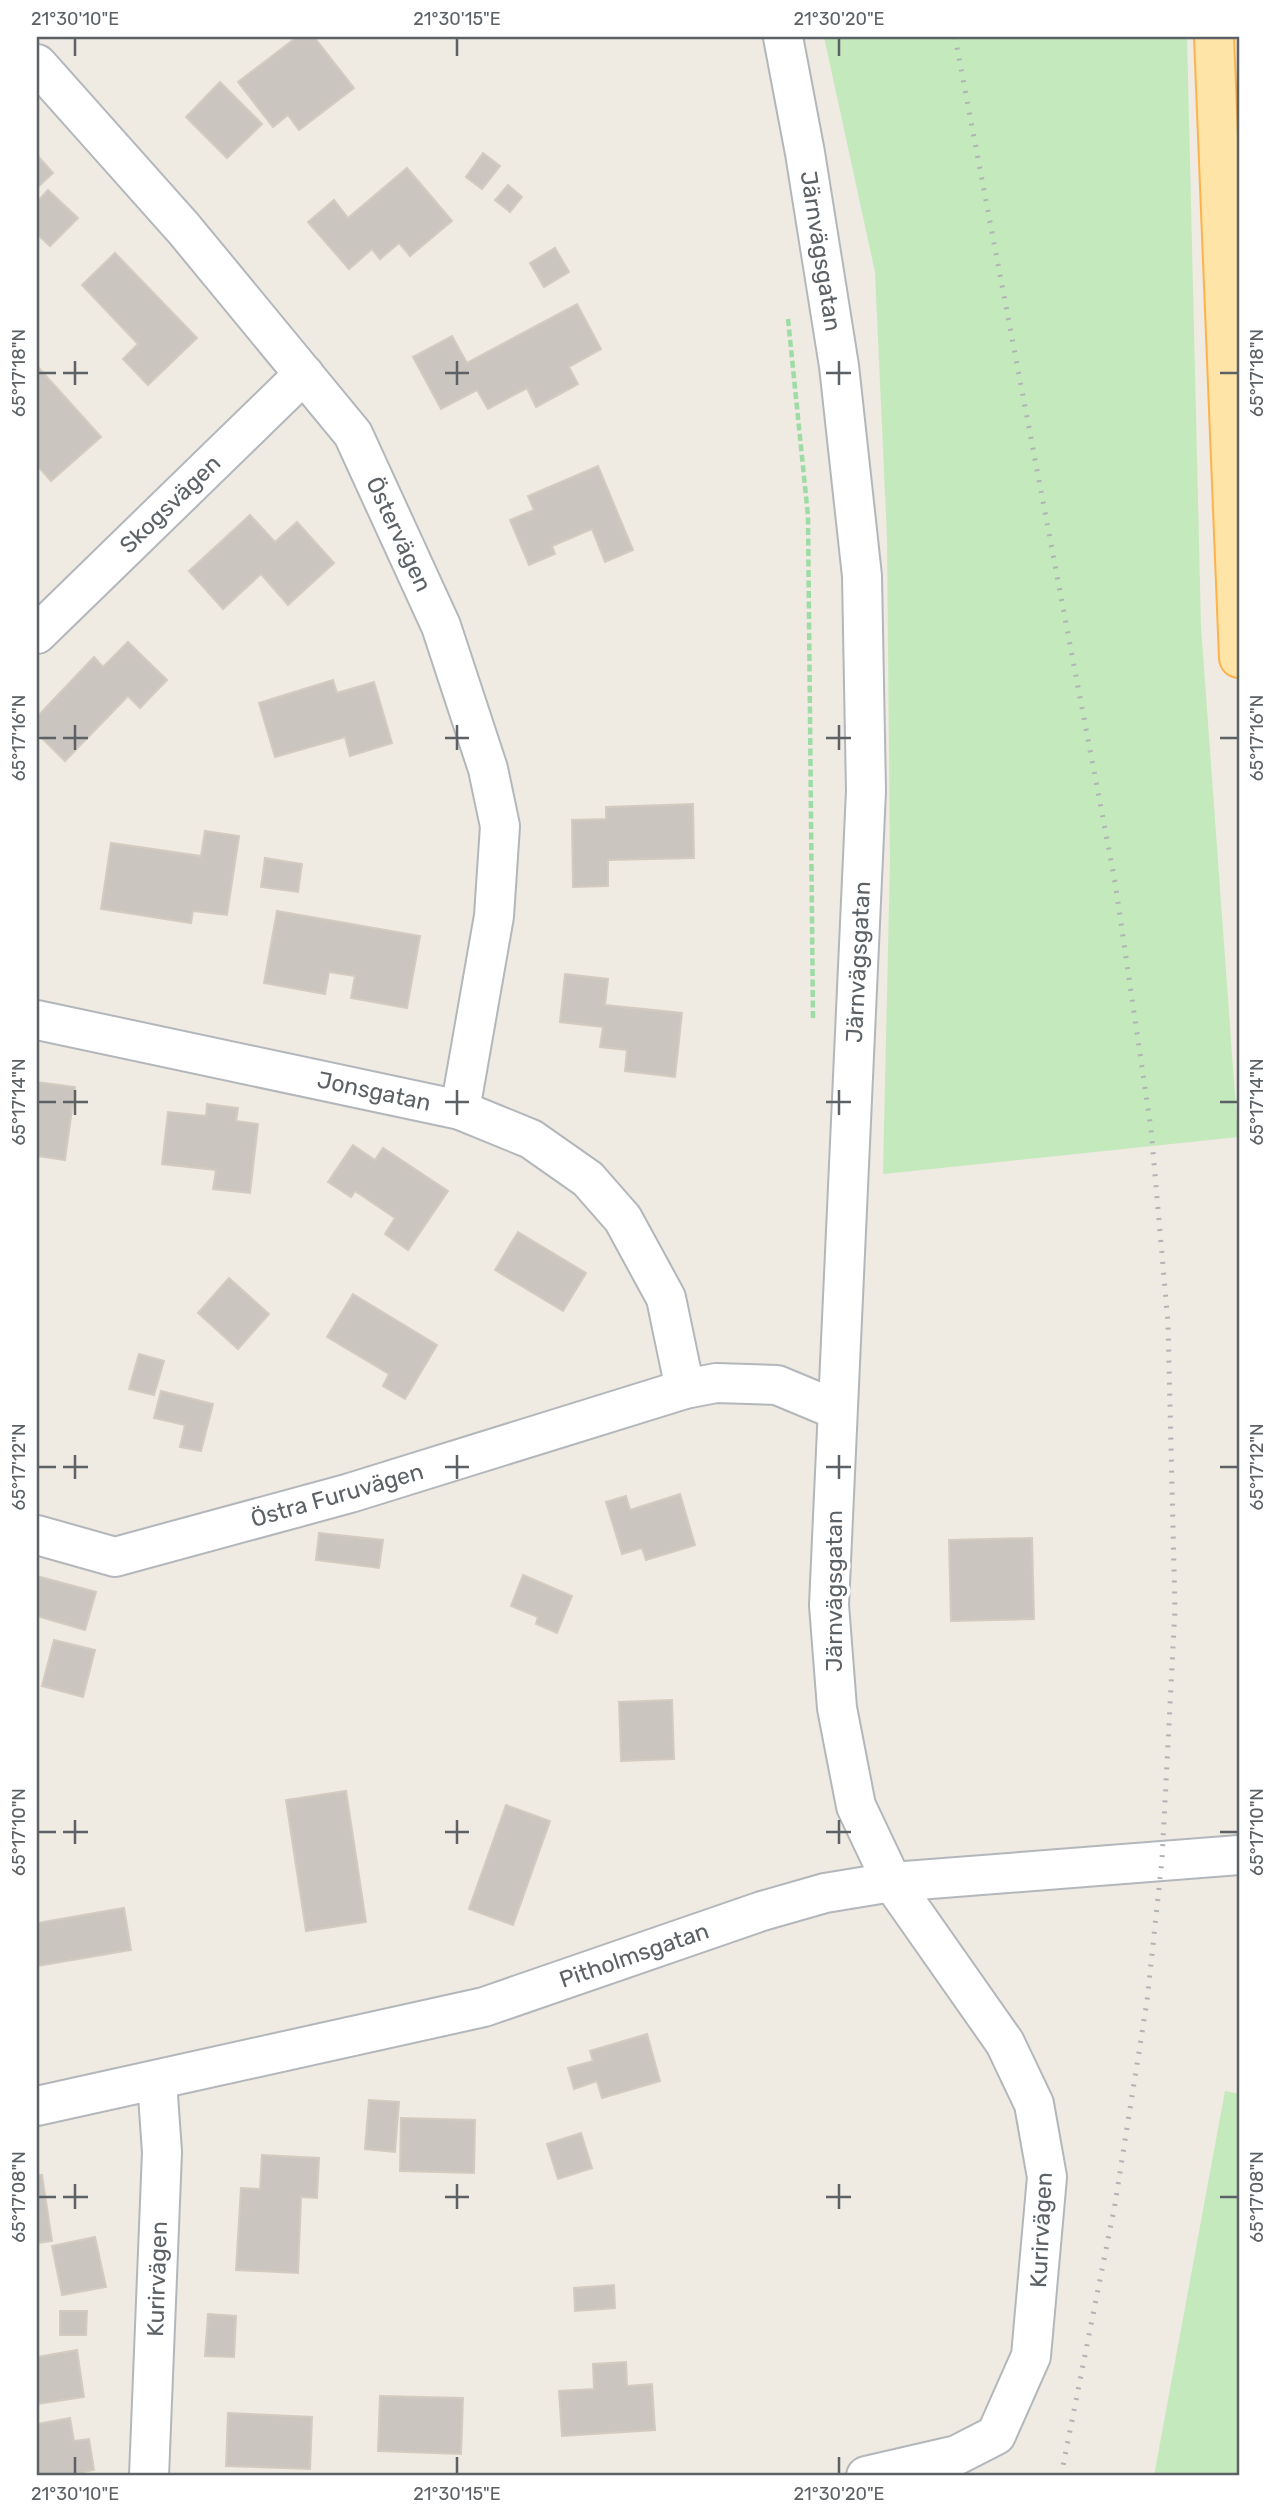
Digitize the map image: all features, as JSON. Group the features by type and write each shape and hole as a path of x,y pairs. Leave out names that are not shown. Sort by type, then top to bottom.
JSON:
{"main road":[{"path":"1214,37 1239,658"}],"street":[{"name":"Järnvägsgatan","path":"783,37 806,153 839,366 862,576 866,791 829,1605 836,1708 856,1806 891,1882"},
{"name":"Östervägen","path":"37,64 184,229 353,434 441,626 491,780 500,826 494,916 460,1110"},
{"name":"Skogsvägen","path":"37,634 304,374"},
{"name":"Jonsgatan","path":"37,1020 460,1110 531,1139 588,1179 623,1219 666,1298 685,1389"},
{"name":"Östra Furuvägen","path":"37,1535 115,1558 350,1493 685,1389 716,1383 777,1385 837,1410"},
{"name":"Pitholmsgatan","path":"37,2106 484,2007 762,1911 825,1893 891,1882 1239,1855"},
{"name":"Kurirvägen","path":"866,2476 957,2455 996,2435 1031,2356 1047,2177 1034,2104 1005,2043 891,1882"},
{"name":"Kurirvägen","path":"149,2476 162,2152 157,2081"}],"path":[{"path":"787,312 808,516 813,1020"}],"green space":[{"path":"824,37 1187,37 1201,627 1238,1137 883,1174 890,861 887,537 875,272"},
{"path":"1225,2091 1239,2094 1239,2476 1154,2476"}],"building":[{"path":"297,37 314,37 354,88 299,130 288,115 273,127 238,82"},
{"path":"220,82 262,124 227,158 186,117"},
{"path":"483,153 500,166 482,189 466,177"},
{"path":"37,155 53,173 37,188"},
{"path":"407,168 452,221 410,256 399,243 380,259 372,249 349,269 308,222 334,200 348,218"},
{"path":"508,185 522,197 510,212 495,200"},
{"path":"48,190 78,218 50,246 37,234 37,202"},
{"path":"555,248 569,272 544,287 530,263"},
{"path":"115,253 197,338 148,385 123,359 138,344 82,285"},
{"path":"577,304 601,349 569,367 578,384 536,407 527,388 488,409 477,390 441,409 413,357 452,336 467,363"},
{"path":"37,366 101,437 51,481 37,465"},
{"path":"598,466 633,550 605,562 592,529 552,546 555,554 529,565 510,520 534,510 528,496"},
{"path":"250,515 275,542 297,522 334,563 288,605 261,574 223,609 189,571"},
{"path":"128,642 167,680 140,708 128,696 65,761 37,733 37,717 94,657 103,667"},
{"path":"333,680 337,693 374,682 392,743 350,756 345,737 275,757 259,703"},
{"path":"693,804 694,858 608,860 608,886 573,887 572,820 606,819 606,807"},
{"path":"205,831 239,836 227,915 193,911 191,923 101,909 111,843 201,856"},
{"path":"265,858 302,864 298,892 261,887"},
{"path":"277,911 420,936 407,1008 351,998 355,976 329,972 325,994 264,983"},
{"path":"565,974 608,979 605,1005 682,1013 675,1077 625,1071 627,1050 600,1047 603,1027 560,1022"},
{"path":"37,1082 75,1087 65,1160 37,1156"},
{"path":"207,1104 238,1108 236,1121 258,1124 250,1193 213,1189 216,1170 162,1164 168,1112 206,1116"},
{"path":"353,1145 375,1160 383,1148 448,1191 408,1250 385,1234 395,1218 355,1191 351,1197 328,1182"},
{"path":"518,1232 586,1273 563,1311 495,1270"},
{"path":"229,1278 269,1314 238,1349 198,1313"},
{"path":"353,1294 437,1345 405,1399 383,1386 389,1374 327,1337"},
{"path":"139,1354 164,1361 154,1395 129,1389"},
{"path":"161,1391 213,1404 201,1451 180,1447 185,1425 154,1418"},
{"path":"680,1494 695,1545 646,1560 642,1548 622,1554 606,1502 626,1496 630,1510"},
{"path":"319,1533 383,1540 379,1568 316,1560"},
{"path":"1032,1538 1034,1619 951,1621 949,1540"},
{"path":"523,1575 572,1596 557,1633 536,1624 538,1617 511,1606"},
{"path":"37,1576 96,1592 85,1630 37,1616"},
{"path":"54,1640 95,1650 83,1697 42,1686"},
{"path":"672,1700 674,1759 621,1761 619,1702"},
{"path":"346,1791 366,1922 306,1931 286,1800"},
{"path":"506,1805 550,1821 513,1925 469,1909"},
{"path":"124,1908 131,1950 37,1966 37,1923"},
{"path":"647,2034 660,2081 602,2098 597,2081 574,2089 568,2068 593,2061 590,2051"},
{"path":"369,2100 399,2102 395,2152 365,2149"},
{"path":"401,2118 475,2120 474,2173 400,2171"},
{"path":"581,2133 592,2168 558,2179 547,2144"},
{"path":"262,2155 319,2158 317,2198 301,2197 298,2273 236,2270 241,2188 260,2189"},
{"path":"37,2175 42,2175 52,2241 37,2243"},
{"path":"95,2237 106,2287 62,2295 52,2246"},
{"path":"614,2285 615,2308 575,2311 574,2288"},
{"path":"60,2311 87,2311 86,2335 60,2335"},
{"path":"208,2314 236,2316 234,2357 205,2356"},
{"path":"77,2350 84,2397 37,2404 37,2357"},
{"path":"626,2362 627,2386 652,2384 655,2430 562,2436 559,2391 594,2389 593,2364"},
{"path":"380,2396 463,2398 461,2454 378,2451"},
{"path":"228,2413 312,2417 310,2469 226,2466"},
{"path":"70,2418 74,2441 89,2439 94,2470 78,2473 78,2476 37,2476 37,2424"}],"railway":[{"path":"955,37 1115,882 1151,1129 1168,1323 1175,1609 1162,1860 1147,2001 1115,2204 1061,2476"}]}
